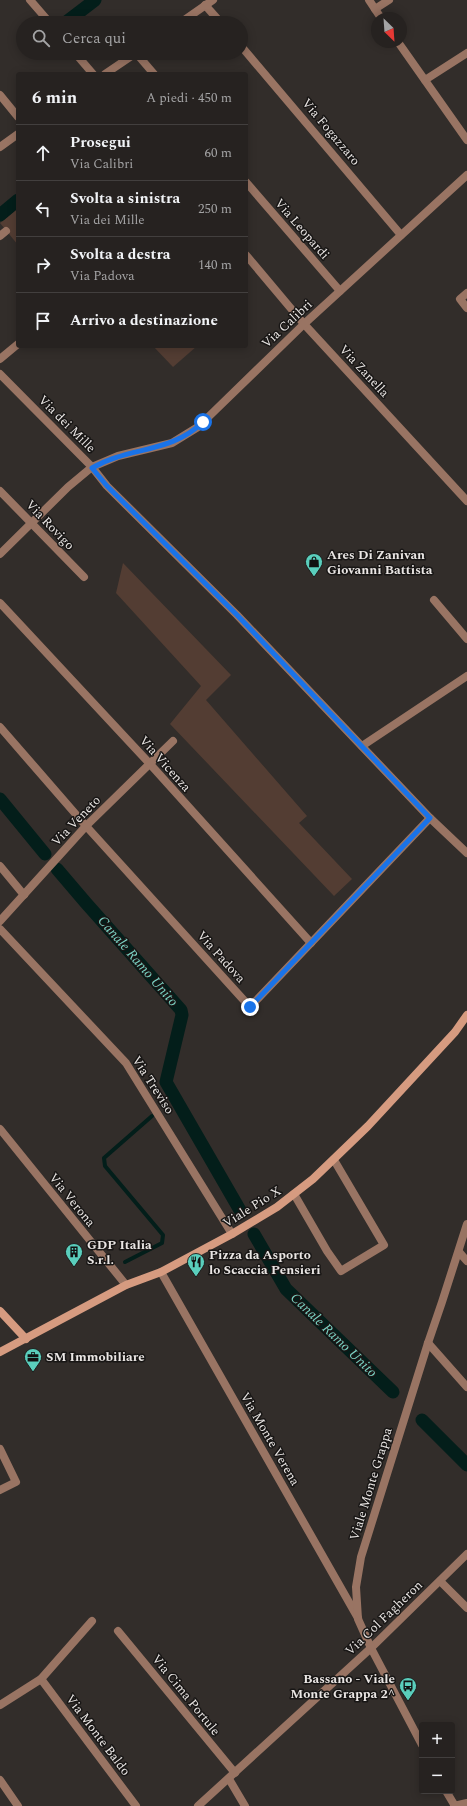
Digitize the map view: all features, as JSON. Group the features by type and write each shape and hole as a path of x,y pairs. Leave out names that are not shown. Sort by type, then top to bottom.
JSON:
{"main road":[{"name":"Viale Pio X","path":"0,1352 126,1285 161,1272 232,1234 266,1214 294,1194 334,1160 368,1126 455,1032 467,1015"},
{"path":"0,1311 26,1339"}],"street":[{"path":"30,0 44,16"},
{"path":"190,16 213,0"},
{"path":"369,0 377,12"},
{"path":"375,9 389,0"},
{"path":"205,5 215,16"},
{"path":"402,48 467,140"},
{"path":"425,80 467,53"},
{"name":"Via Fogazzaro","path":"248,54 401,235"},
{"path":"81,60 91,72"},
{"path":"108,72 126,60"},
{"path":"142,60 152,72"},
{"path":"0,95 16,115"},
{"path":"0,147 16,135"},
{"name":"Via Calibri","path":"0,554 76,479 92,468 118,456 172,443 193,432 304,324 467,175"},
{"name":"Via Leopardi","path":"248,184 340,291"},
{"name":"Via Zanella","path":"248,257 304,324 467,501"},
{"path":"467,293 460,299 467,308"},
{"path":"0,359 16,346"},
{"name":"Via dei Mille","path":"0,374 92,468 107,486 237,615 430,818 467,853"},
{"name":"Via Rovigo","path":"0,491 84,577"},
{"path":"434,600 467,639"},
{"name":"Via Vicenza","path":"0,603 150,764 310,943"},
{"path":"362,746 467,676"},
{"name":"Via Padova","path":"0,728 86,826 250,1007 430,818"},
{"name":"Via Veneto","path":"0,921 86,826 172,741"},
{"path":"0,866 24,895"},
{"name":"Via Treviso","path":"0,929 126,1063 232,1234"},
{"name":"Via Verona","path":"0,1129 126,1285"},
{"path":"294,1194 327,1251 341,1271 384,1245 334,1160"},
{"name":"Viale Monte Grappa","path":"419,1739 371,1648 358,1619 356,1587 361,1557 467,1224"},
{"path":"459,1252 467,1261"},
{"name":"Via Monte Verena","path":"161,1272 358,1619"},
{"path":"428,1343 467,1387"},
{"path":"0,1449 16,1482 0,1490"},
{"name":"Via Col Fagheron","path":"198,1806 371,1648 467,1554"},
{"path":"440,1581 467,1608"},
{"path":"0,1705 41,1679 92,1621"},
{"name":"Via Cima Portule","path":"118,1631 232,1776"},
{"name":"Via Monte Baldo","path":"41,1679 136,1806"},
{"path":"232,1776 245,1806"},
{"path":"0,1780 18,1806"},
{"path":"448,1794 454,1806 467,1802"}],"shaded area":[{"path":"16,210 16,243 0,223"},
{"path":"155,348 195,348 173,367"},
{"path":"123,563 231,675 206,700 307,816 299,823 352,879 334,896 170,724 201,686 116,593"}],"waterway":[{"name":"Canale Ramo Unito","path":"74,16 95,0"},
{"name":"Canale Ramo Unito","path":"0,215 16,202"},
{"name":"Canale Ramo Unito","path":"0,799 45,854"},
{"name":"Canale Ramo Unito","path":"57,869 181,1010 182,1015 166,1082 241,1212"},
{"path":"125,1262 162,1243 163,1235 105,1166 104,1158 152,1116"},
{"name":"Canale Ramo Unito","path":"254,1234 286,1289 393,1392"},
{"name":"Canale Ramo Unito","path":"422,1420 467,1465"}],"place":[{"name":"Ares Di Zanivan Giovanni Battista","path":"314,577"},
{"name":"GDP Italia S.r.l.","path":"74,1267"},
{"name":"Pizza da Asporto lo Scaccia Pensieri","path":"196,1277"},
{"name":"SM Immobiliare","path":"33,1372"},
{"name":"Bassano - Viale Monte Grappa 2^","path":"408,1701"}],"route":[{"path":"203,422 193,432 178,441 163,446 110,458 92,468 107,486 237,615 430,818 250,1007"}]}
